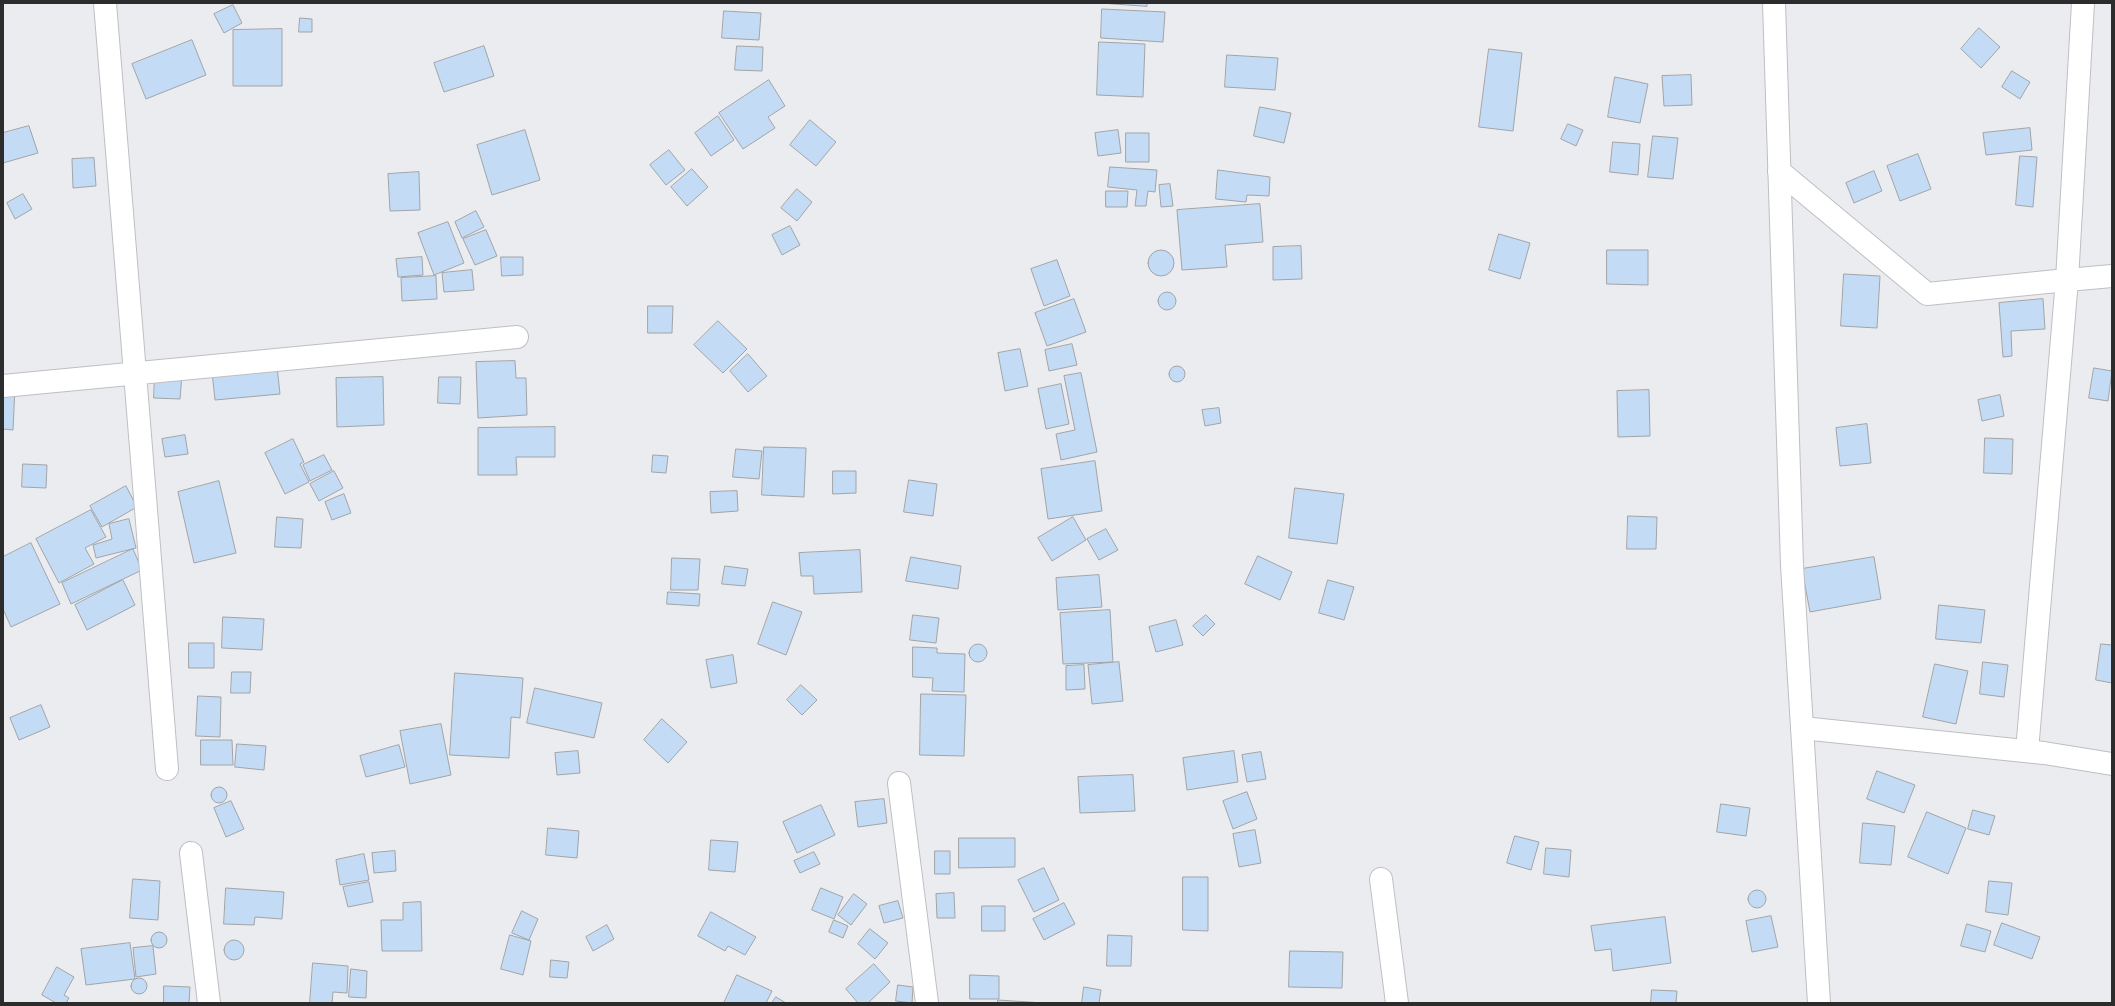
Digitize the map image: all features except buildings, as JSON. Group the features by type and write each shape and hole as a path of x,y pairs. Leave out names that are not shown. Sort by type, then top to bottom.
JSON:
{"street":[{"path":"105,3 167,769"},
{"path":"1774,3 1792,565 1819,1003"},
{"path":"2027,752 2067,280 2083,3"},
{"path":"1779,171 1927,294 2112,276"},
{"path":"3,386 518,337"},
{"path":"1802,728 2027,752 2112,764"},
{"path":"899,783 927,1003"},
{"path":"191,853 210,1003"},
{"path":"1381,879 1397,1003"}]}
